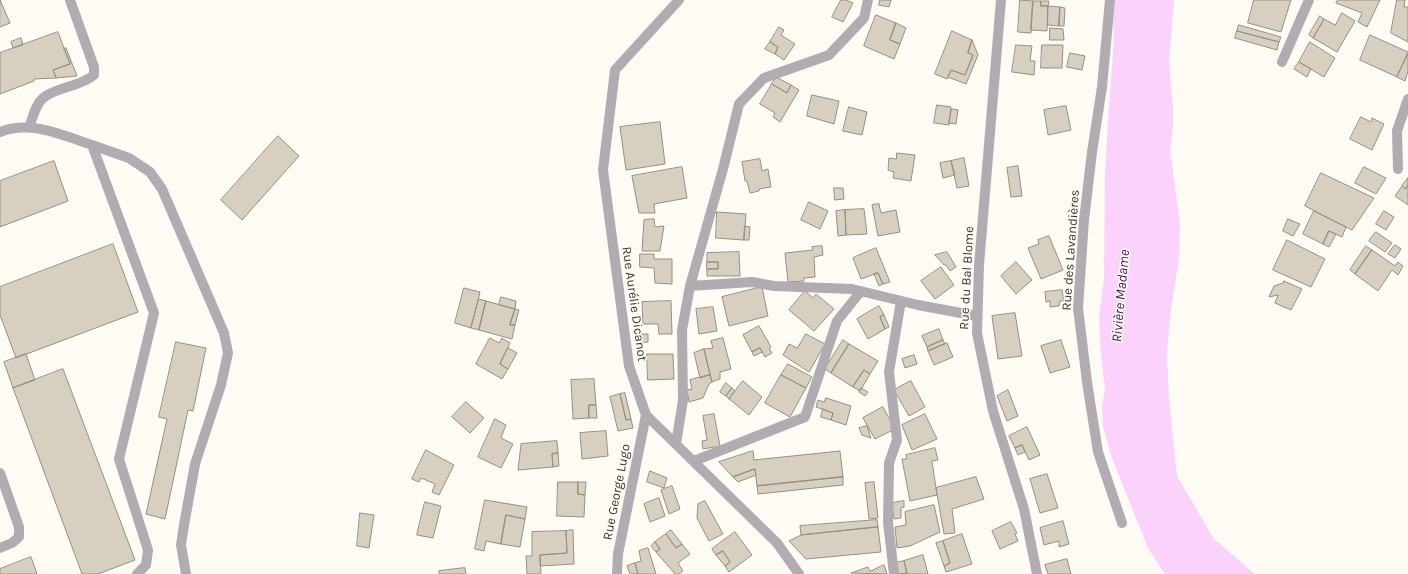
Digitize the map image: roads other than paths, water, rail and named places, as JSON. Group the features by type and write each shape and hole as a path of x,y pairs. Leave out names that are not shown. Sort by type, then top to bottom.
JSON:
{"street":[{"path":"30,127 38,104 42,98 88,80 94,75 94,67 70,0"},
{"name":"Rue Aurélie Dicanot","path":"679,0 615,70 602,170 629,366 646,415 777,543 800,574"},
{"path":"676,444 683,400 682,330 690,286 740,104 764,78 829,55 864,18 868,0"},
{"name":"Rue du Bal Blome","path":"1001,0 979,264 976,333 993,411 1024,509 1037,574"},
{"name":"Rue des Lavandières","path":"1110,0 1102,87 1084,220 1078,308 1086,382 1098,452 1122,523"},
{"path":"1282,62 1309,0"},
{"path":"1398,169 1397,131 1408,99"},
{"path":"0,132 30,127 49,130 129,158 150,172 162,190 224,333 228,353 221,385 195,464 181,544 186,574"},
{"path":"92,145 154,313 119,459 148,550 146,565 137,574"},
{"path":"690,286 752,282 774,286 852,289 901,301 977,316"},
{"path":"694,461 805,417 837,321 861,291"},
{"path":"894,574 888,522 889,463 897,440 889,372 901,301"},
{"name":"Rue George Lugo","path":"617,574 618,554 646,415"},
{"path":"0,474 19,527 19,537 12,543 0,548"}],"water":[{"name":"Rivière Madame","path":"1115,0 1174,0 1169,63 1173,106 1173,128 1170,150 1180,223 1179,258 1170,317 1167,354 1169,398 1177,476 1214,539 1255,574 1165,574 1148,548 1112,458 1103,426 1102,407 1105,388 1101,356 1099,318 1104,279 1105,175 1114,39 1113,20"}]}
